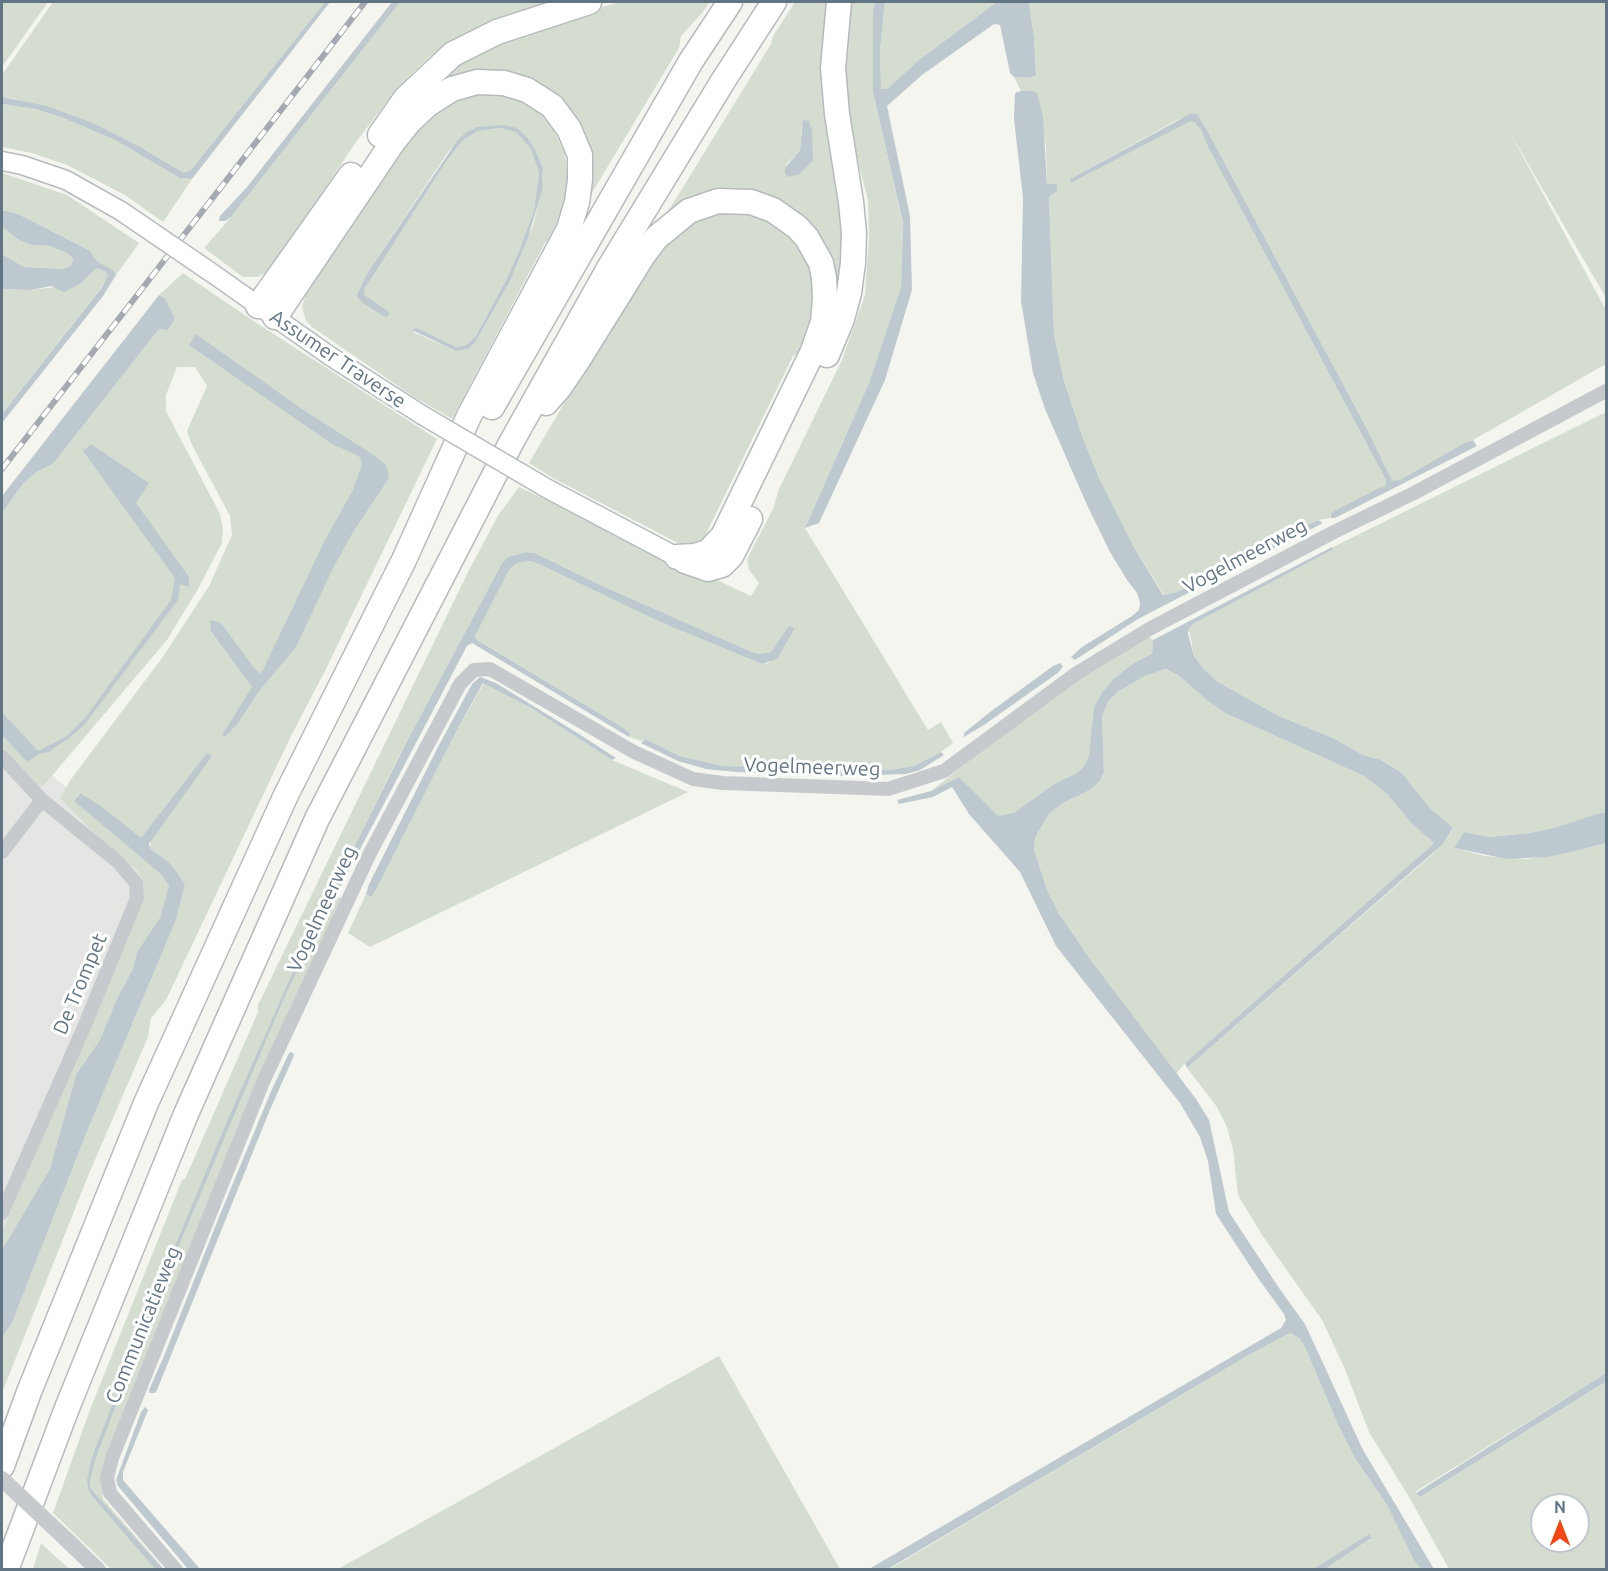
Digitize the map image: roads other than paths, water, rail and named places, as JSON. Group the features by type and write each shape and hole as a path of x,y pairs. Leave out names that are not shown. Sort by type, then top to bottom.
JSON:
{"highway":[{"path":"266,312 406,98 453,54 497,32 589,2"},
{"path":"404,560 691,61 730,2"},
{"path":"6,1569 186,1114 317,819 512,441 609,268 774,2"},
{"path":"677,557 700,568 708,569 722,565 731,556 818,376 842,319 853,263 854,233 837,114 833,68 839,2"},
{"path":"2,1466 29,1392 146,1103 286,795 404,560 469,416 569,229 577,202 580,155 569,129 552,106 527,90 504,83 477,82 453,89 428,105 393,142 266,312"},
{"path":"512,441 559,388 644,254 656,238 674,222 689,211 718,201 751,202 773,210 785,218 807,238 820,263 824,278 823,322 813,351 723,536 708,552 695,556 677,557"},
{"path":"15,1569 16,1540"}],"main road":[{"name":"Assumer Traverse","path":"2,161 22,165 66,180 121,211 330,356 422,415 548,489 677,557"}],"street":[{"name":"Vogelmeerweg","path":"263,1082 370,853 460,684 474,670 490,669 634,752 693,779 723,783 888,789 944,771 1077,673 1151,628 1606,391"},
{"name":"De Trompet","path":"2,757 42,800 118,862 136,883 137,898 84,1027 2,1213"},
{"path":"2,852 42,800"},
{"name":"Communicatieweg","path":"176,1569 110,1493 107,1479 117,1447 263,1082"},
{"path":"2,1479 98,1569"}],"railway":[{"path":"2,469 365,2"}]}
